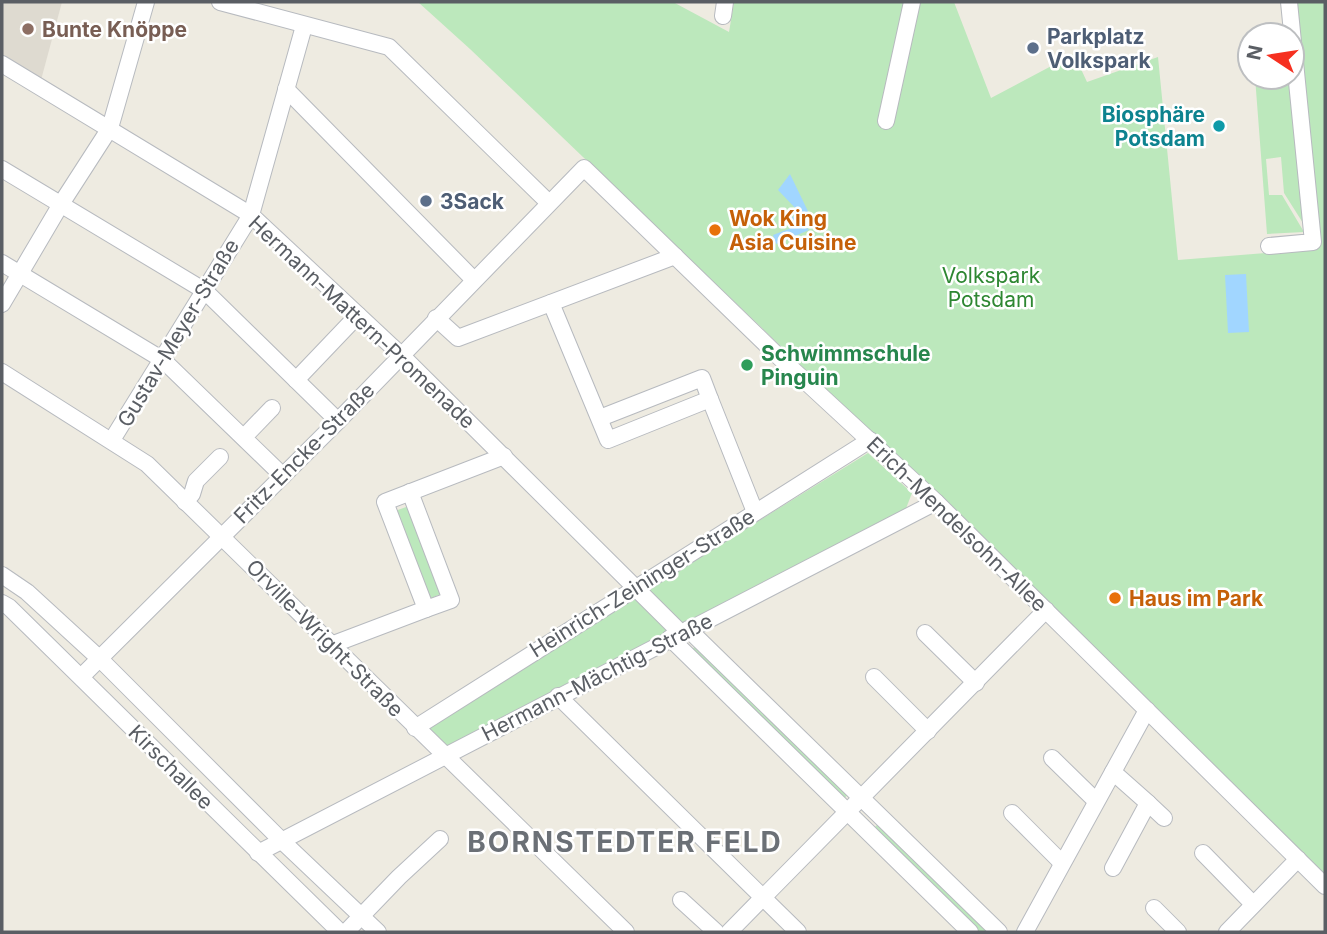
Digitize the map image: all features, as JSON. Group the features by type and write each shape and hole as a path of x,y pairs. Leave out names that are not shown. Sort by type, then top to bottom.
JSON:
{"street":[{"path":"2,304 110,128 146,2"},
{"path":"220,2 389,47 549,203"},
{"path":"886,121 912,2"},
{"path":"1269,246 1313,242 1289,2"},
{"name":"Gustav-Meyer-Straße","path":"113,440 251,215 304,26"},
{"name":"Hermann-Mattern-Promenade","path":"2,64 251,215 504,456 970,932"},
{"path":"286,89 474,280"},
{"name":"Fritz-Encke-Straße","path":"81,677 338,421 584,168"},
{"name":"Erich-Mendelsohn-Allee","path":"584,168 778,356 936,502 1325,886"},
{"path":"2,169 205,291 338,421"},
{"path":"436,318 458,338 675,256"},
{"path":"2,263 163,360 283,476"},
{"path":"551,303 608,440 710,399"},
{"path":"296,380 358,315"},
{"name":"Orville-Wright-Straße","path":"2,372 147,464 626,932"},
{"path":"600,418 702,378 755,512"},
{"path":"244,437 272,408"},
{"name":"Heinrich-Zeininger-Straße","path":"415,728 870,440"},
{"path":"426,609 385,502 504,456"},
{"path":"185,502 192,494 196,481 220,457"},
{"path":"331,645 452,600 410,492"},
{"name":"Hermann-Mächtig-Straße","path":"258,853 936,502"},
{"path":"2,575 27,592 100,659 282,841 379,932"},
{"path":"6,605 27,592"},
{"name":"Kirschallee","path":"6,605 340,932"},
{"path":"729,932 1046,610"},
{"path":"925,633 976,683"},
{"name":"Hermann-Mattern-Promenade","path":"680,634 860,797 999,932"},
{"path":"873,677 928,731"},
{"path":"558,696 798,932"},
{"path":"1025,932 1147,710"},
{"path":"141,737 159,720"},
{"path":"1052,758 1096,801"},
{"path":"1113,772 1164,818"},
{"path":"222,817 240,799"},
{"path":"1113,869 1148,803"},
{"path":"1012,813 1062,863"},
{"path":"346,932 440,839"},
{"path":"1203,853 1254,905"},
{"path":"1227,932 1297,859"},
{"path":"681,900 716,932"},
{"path":"1154,908 1178,932"}],"shaded area":[{"name":"Bunte Knöppe","path":"2,2 62,2 41,80 2,57"}],"green space":[{"name":"Volkspark Potsdam","path":"418,2 673,2 729,32 734,2 954,2 991,98 1074,54 1087,82 1158,57 1178,260 1316,249 1300,91 1306,91 1306,21 1293,21 1291,2 1325,2 1325,876 926,485"},
{"path":"1256,91 1293,91 1308,231 1284,193 1281,157 1266,159 1269,195 1282,195 1304,232 1267,234"},
{"path":"868,453 912,493 905,511 454,746 442,746 428,733 431,724"},
{"path":"409,506 443,593 429,599 395,511"},
{"path":"698,645 849,793 843,800 690,650"},
{"path":"879,823 990,932 976,932 872,830"}],"water":[{"path":"790,174 818,232 778,190"},
{"path":"795,216 809,230 776,244 773,235 794,227 791,218"},
{"path":"1246,274 1249,332 1228,333 1225,275"}],"place":[{"name":"Bunte Knöppe","path":"28,29"},
{"name":"Parkplatz Volkspark","path":"1033,48"},
{"name":"Biosphäre Potsdam","path":"1219,126"},
{"name":"3Sack","path":"426,201"},
{"name":"Wok King Asia Cuisine","path":"715,230"},
{"name":"Schwimmschule Pinguin","path":"747,365"},
{"name":"Haus im Park","path":"1115,598"}],"district":[{"name":"BORNSTEDTER FELD","path":"625,842"}]}
